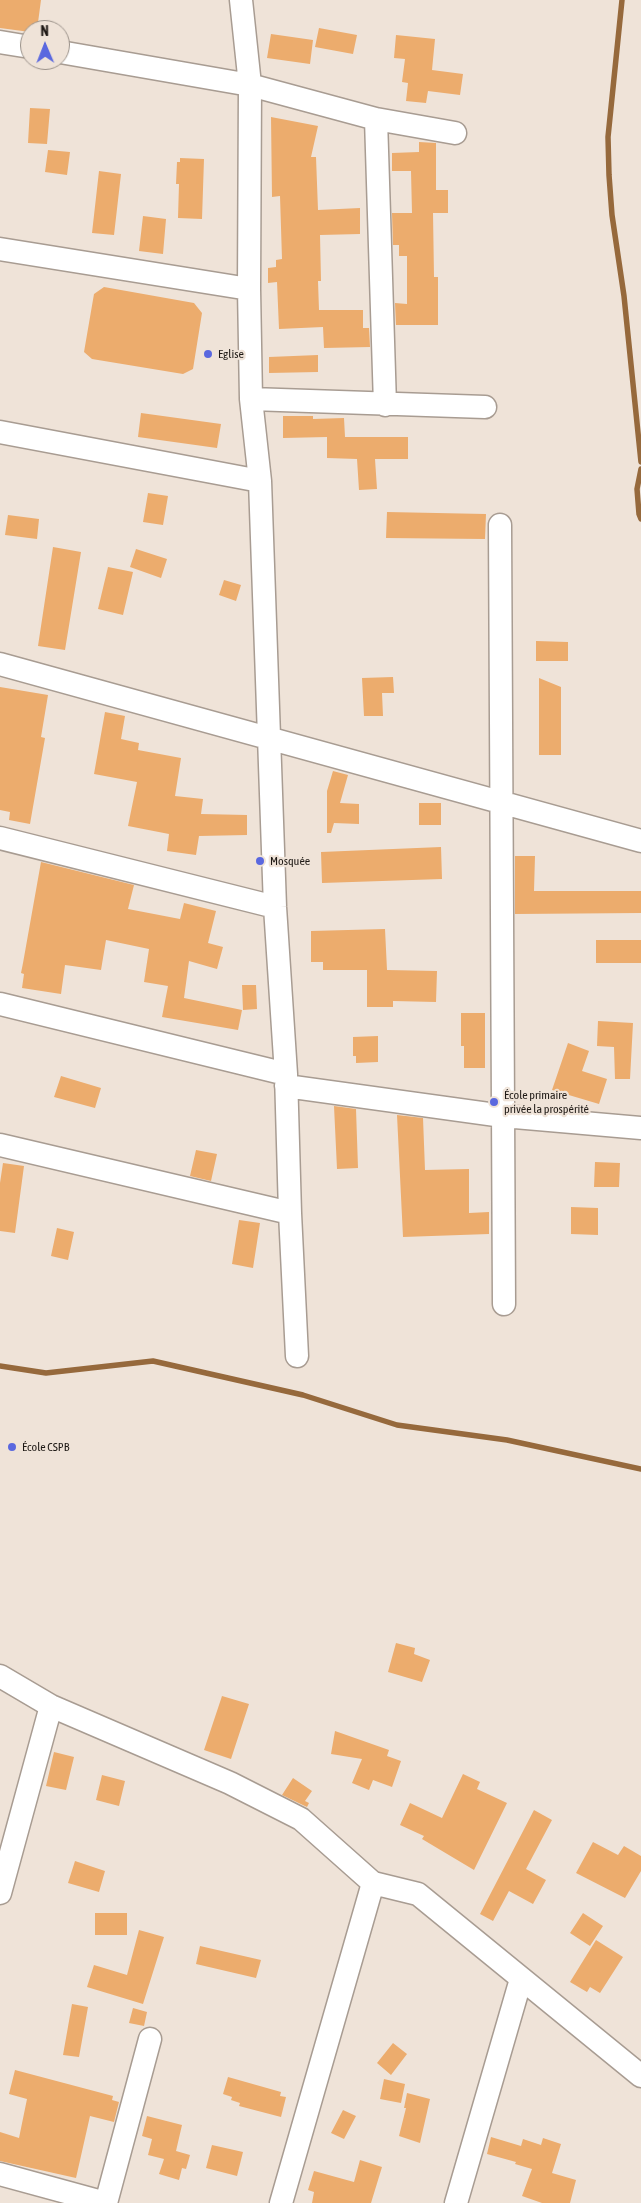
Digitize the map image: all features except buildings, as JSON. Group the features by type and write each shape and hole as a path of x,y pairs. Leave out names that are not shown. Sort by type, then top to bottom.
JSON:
{"street":[{"path":"241,0 250,85 249,289 251,399 260,481 275,907 286,1080 290,1213 298,1356"},
{"path":"0,42 20,45"},
{"path":"70,54 250,85 376,119 455,133"},
{"path":"376,119 385,405"},
{"path":"0,249 249,289"},
{"path":"251,399 485,407"},
{"path":"0,432 260,481"},
{"path":"500,525 504,1304"},
{"path":"0,664 641,842"},
{"path":"0,838 275,907"},
{"path":"0,1004 286,1080 503,1116 641,1128"},
{"path":"0,1145 290,1213"},
{"path":"0,1676 51,1706 230,1783 301,1819 373,1883 418,1894 641,2076"},
{"path":"0,1893 51,1706"},
{"path":"281,2203 373,1883"},
{"path":"456,2203 521,1978"},
{"path":"0,2174 106,2203 150,2039"}],"waterway":[{"path":"622,0 608,137 609,175 641,462"},
{"path":"641,469 637,489 641,519"},
{"path":"0,1366 46,1373 153,1361 303,1395 397,1425 507,1440 641,1469"}],"place":[{"name":"Eglise","path":"208,354"},
{"name":"Mosquée","path":"260,861"},
{"name":"École primaire privée la prospérité","path":"494,1102"},
{"name":"École CSPB","path":"12,1447"}]}
